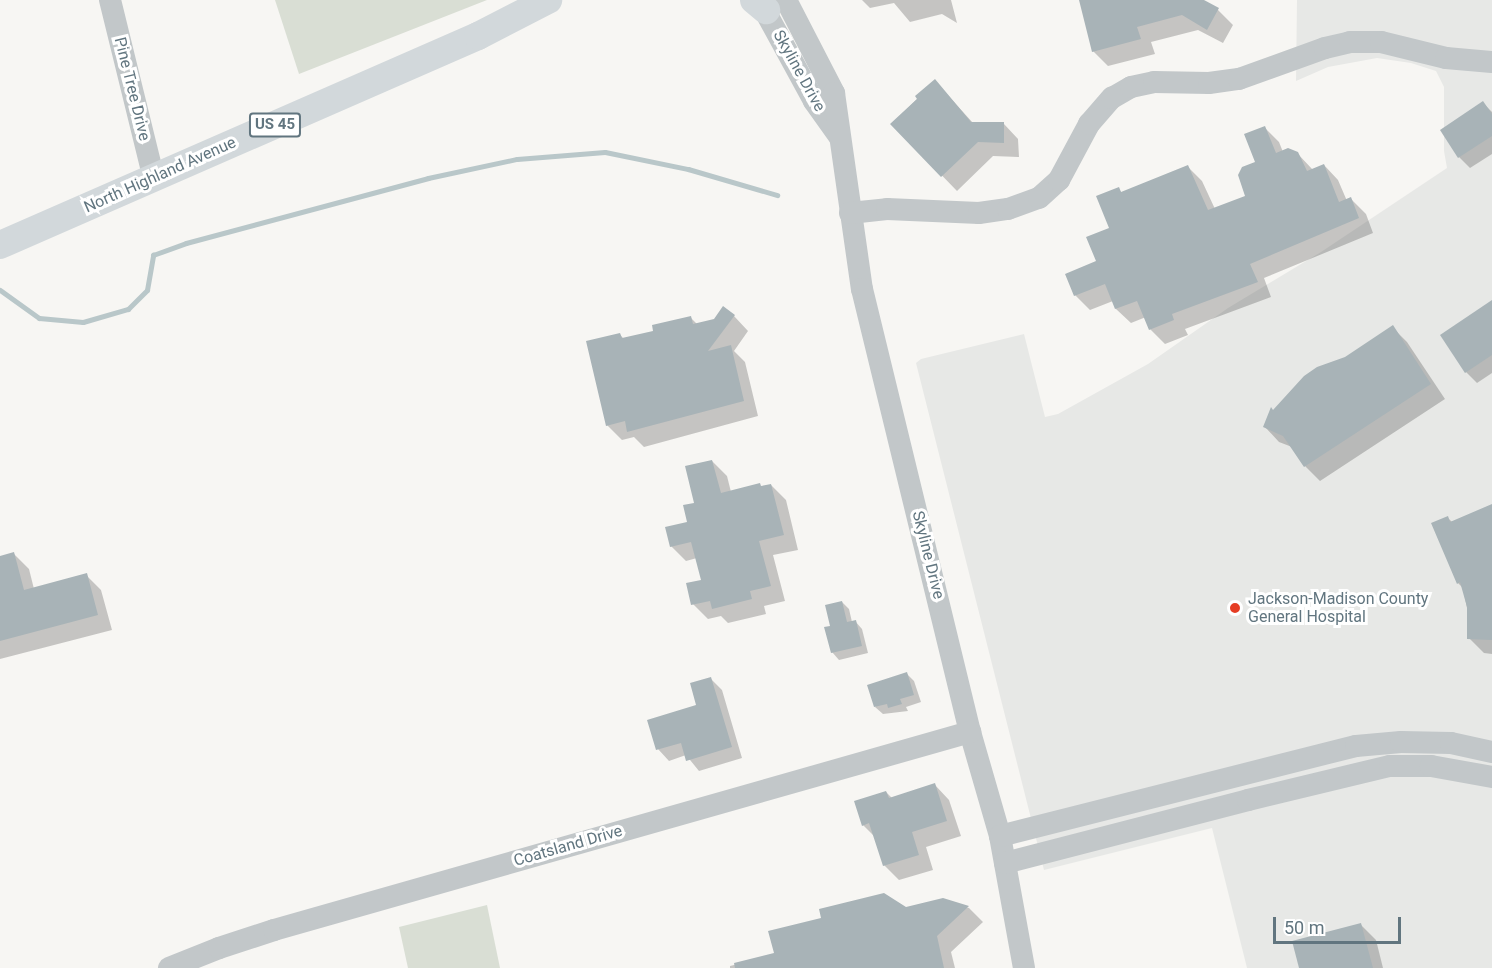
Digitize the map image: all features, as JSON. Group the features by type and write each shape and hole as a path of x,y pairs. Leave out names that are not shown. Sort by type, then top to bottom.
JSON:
{"main road":[{"name":"North Highland Avenue","path":"0,245 478,36 548,0"}],"street":[{"name":"Pine Tree Drive","path":"110,0 154,178"},
{"name":"Skyline Drive","path":"766,3 814,101 842,140 850,213 875,349 970,732 1000,836 1024,968"},
{"path":"850,213 887,209 980,213 1008,209 1039,198 1059,180 1089,124 1112,98 1131,87 1154,81 1209,83 1239,79 1325,48 1350,42 1381,42 1446,58 1492,62"},
{"name":"Coatsland Drive","path":"169,968 274,930 970,732"},
{"path":"1000,836 1356,746 1401,742 1451,743 1492,752"},
{"path":"1005,863 1390,766 1431,766 1492,777"}],"shaded area":[{"path":"275,0 487,0 299,74"},
{"name":"Jackson-Madison County General Hospital","path":"1297,0 1492,0 1492,968 1247,968 1212,828 1044,870 916,363 921,359 1024,334 1045,417 1058,414 1148,364 1228,308 1321,252 1447,168 1444,151 1444,87 1436,71 1411,63 1377,58 1328,67 1296,81"},
{"path":"487,905 500,968 408,968 399,927"}],"building":[{"path":"1079,0 1204,0 1219,8 1207,30 1182,15 1137,27 1141,39 1092,52"},
{"path":"935,79 971,122 1004,122 1004,143 978,142 941,177 890,124 917,99 915,96"},
{"path":"1483,101 1492,114 1492,136 1458,158 1440,130"},
{"path":"1265,126 1276,153 1288,148 1298,152 1307,171 1324,164 1339,202 1351,197 1359,218 1250,264 1258,282 1172,314 1174,320 1149,330 1137,301 1115,309 1105,284 1074,296 1065,274 1096,261 1086,237 1109,228 1096,196 1119,187 1121,192 1188,165 1208,210 1245,196 1238,175 1242,167 1255,162 1244,134"},
{"path":"1492,300 1492,355 1465,373 1440,335"},
{"path":"723,306 735,315 708,351 731,345 744,401 627,432 625,421 606,426 586,341 620,333 622,338 653,331 652,325 691,316 693,324 714,319"},
{"path":"1393,325 1431,384 1304,467 1283,436 1263,427 1271,407 1273,410 1304,376 1317,367 1345,357"},
{"path":"712,460 721,493 760,483 761,486 771,484 784,535 759,541 771,586 750,591 752,599 712,609 710,601 691,605 686,583 701,580 691,542 670,547 665,527 687,522 683,505 694,503 685,466"},
{"path":"1492,504 1492,640 1467,639 1467,607 1460,582 1457,584 1431,523 1448,516 1450,522"},
{"path":"14,552 24,590 87,573 98,615 0,641 0,556"},
{"path":"842,601 847,622 856,620 862,646 831,653 824,627 830,626 825,605"},
{"path":"907,672 914,695 900,699 902,704 888,708 887,704 874,707 867,685"},
{"path":"711,677 732,747 686,761 681,743 656,750 647,720 696,705 690,683"},
{"path":"935,783 947,821 912,832 919,855 883,866 869,823 862,826 854,801 886,791 889,798"},
{"path":"884,893 906,907 943,898 969,906 937,936 944,968 735,968 734,963 774,953 768,931 821,918 819,909"},
{"path":"1361,923 1373,968 1299,968 1292,941"}],"waterway":[{"path":"0,290 39,318 83,322 128,309 147,290 153,255 186,243 428,178 517,159 605,152 688,169 777,195"}],"place":[{"name":"Jackson-Madison County General Hospital","path":"1235,608"}]}
